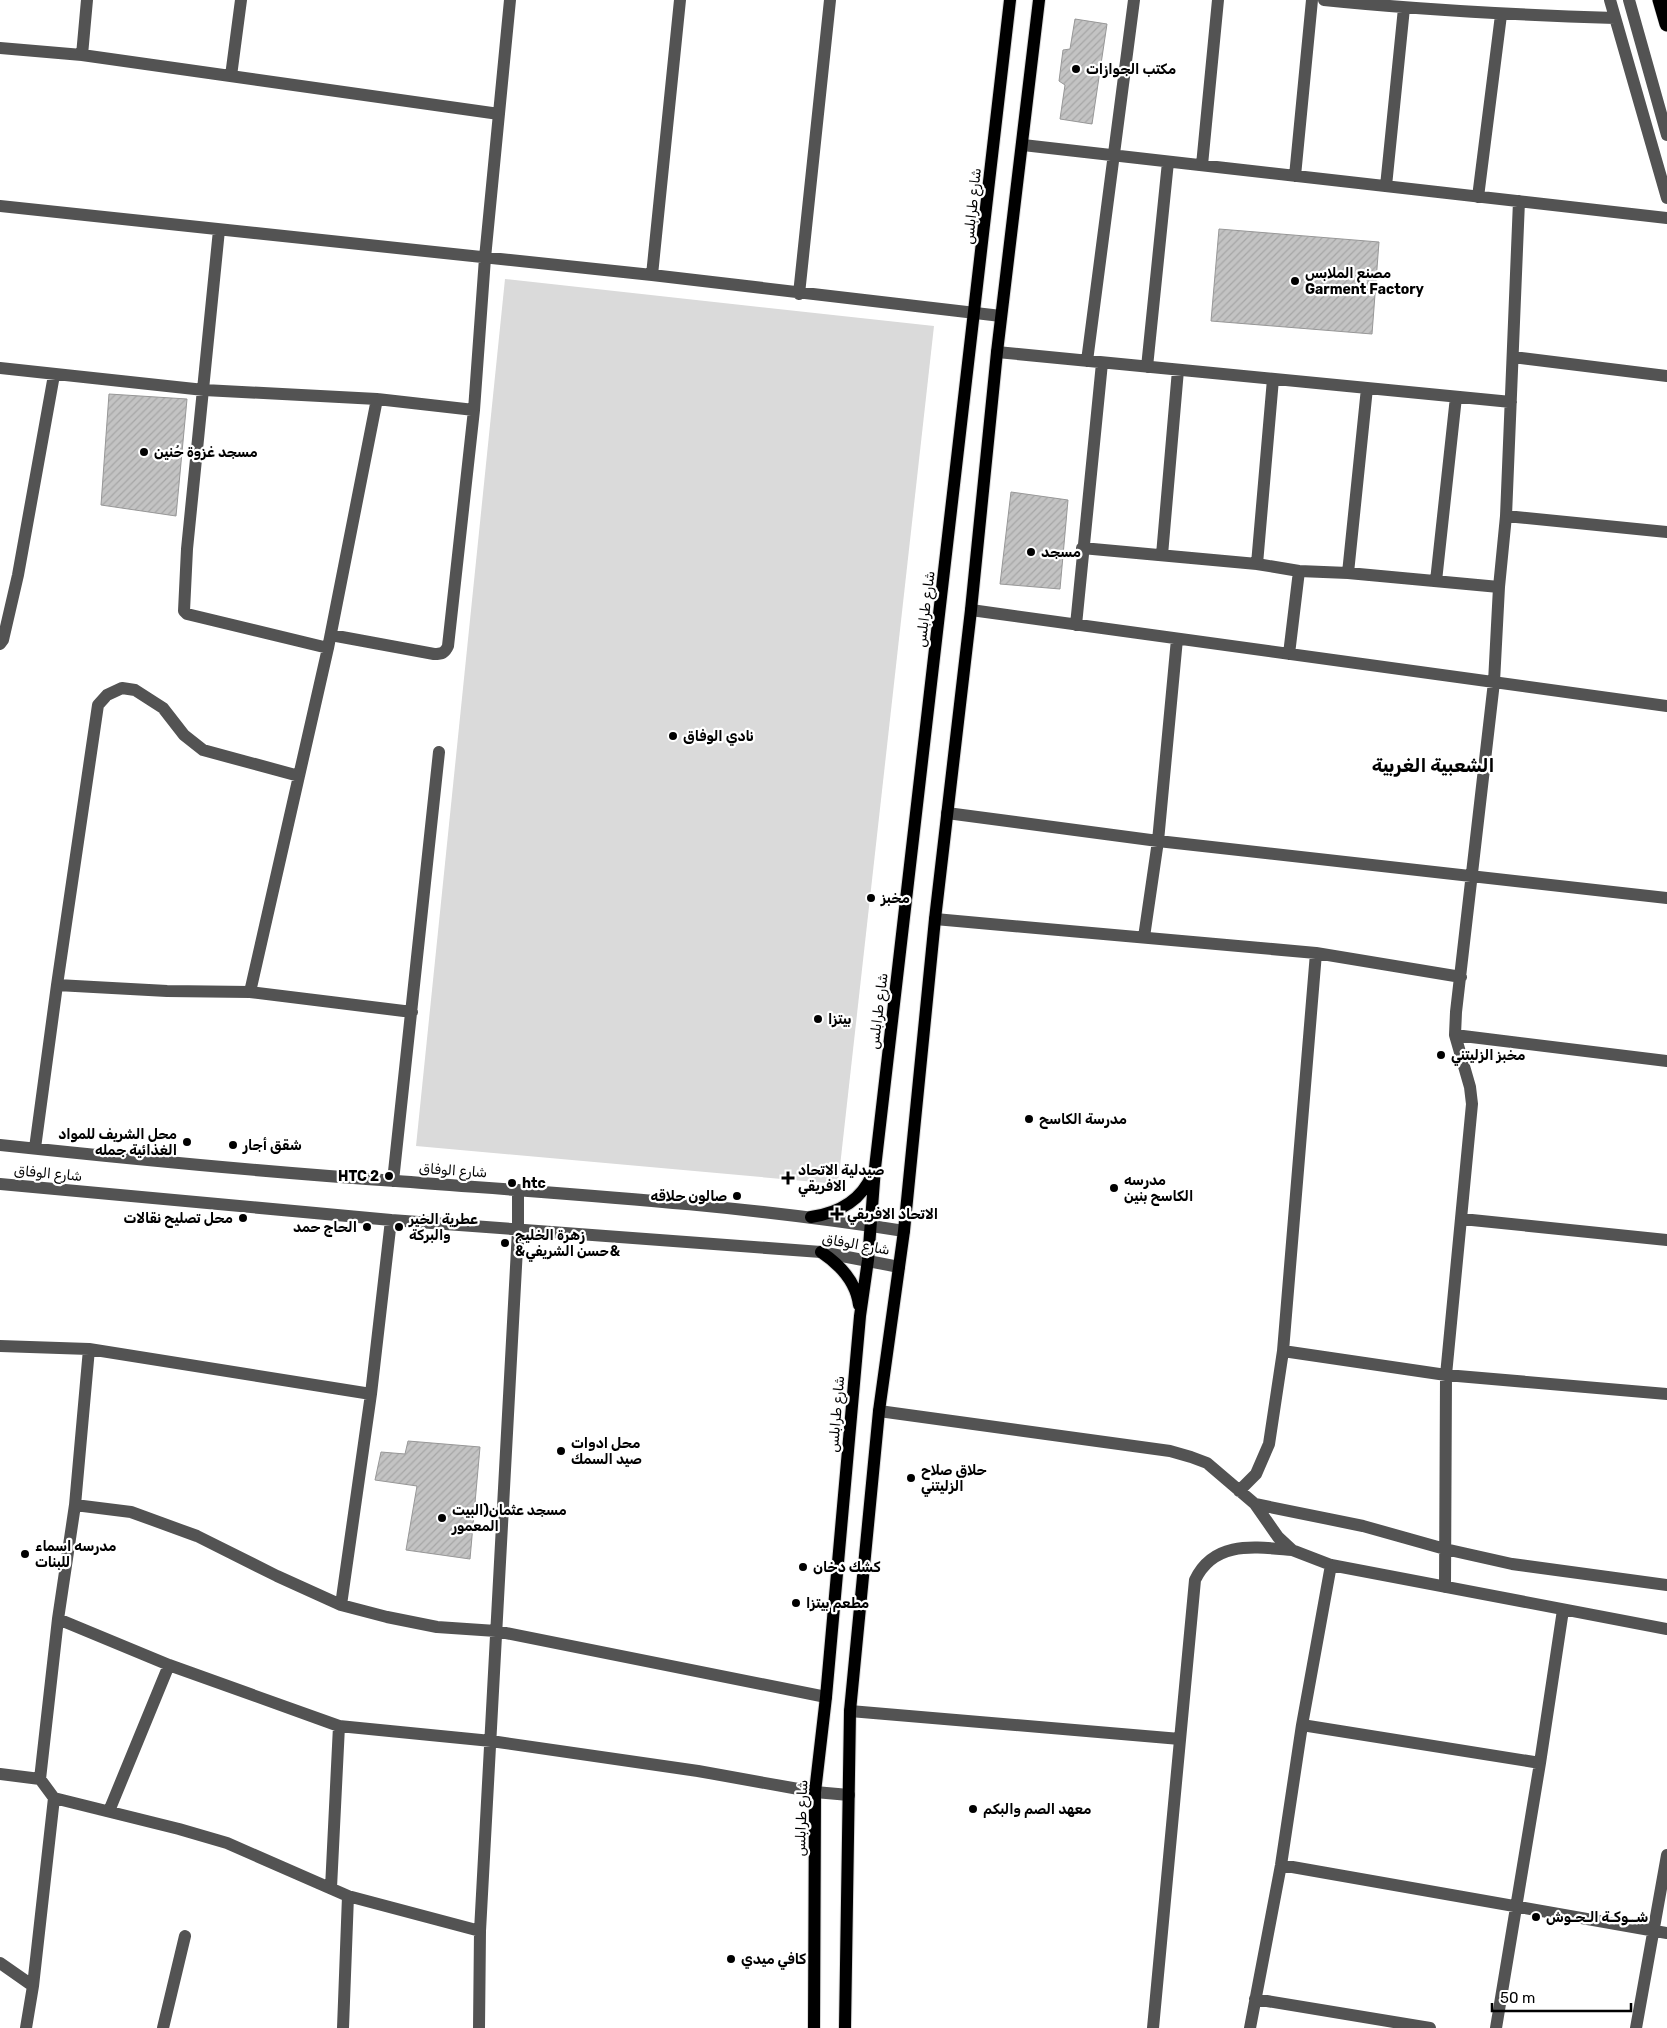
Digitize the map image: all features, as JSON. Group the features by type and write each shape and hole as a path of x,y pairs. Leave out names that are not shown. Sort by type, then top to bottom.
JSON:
{"highway":[{"path":"1660,0 1667,24"}],"main road":[{"name":"شارع طرابلس","path":"814,2028 814,1792 826,1697 860,1316 868,1260 875,1168 1010,0"},
{"path":"846,2028 850,1711 879,1410 904,1231 935,919 971,610 997,352 1039,0"},
{"path":"811,1217 839,1210 851,1202 861,1193 875,1168"},
{"path":"821,1252 845,1272 858,1300 860,1316"}],"street":[{"path":"82,55 87,0"},
{"path":"231,76 241,0"},
{"path":"219,230 187,549 184,611 187,614 329,642 441,654 446,651 448,646 474,410 485,258 510,0"},
{"path":"652,275 680,0"},
{"path":"799,294 830,0"},
{"path":"1086,361 1134,0"},
{"path":"1202,165 1218,0"},
{"path":"1295,176 1312,0"},
{"path":"1324,0 1501,15 1615,18"},
{"path":"1610,0 1667,198"},
{"path":"1629,0 1667,135"},
{"path":"1386,186 1404,8"},
{"path":"1478,197 1501,15"},
{"path":"0,48 82,55 499,114"},
{"path":"1022,145 1667,218"},
{"path":"1147,367 1168,162"},
{"path":"1445,1587 1446,1375 1472,1104 1470,1087 1455,1035 1456,1012 1494,682 1499,587 1506,516 1519,201"},
{"path":"0,206 652,275 799,294 1001,316"},
{"path":"997,352 1511,402"},
{"path":"1513,357 1667,376"},
{"path":"1076,625 1082,548 1102,363"},
{"path":"0,368 204,390 377,399 474,410"},
{"path":"1162,555 1178,370"},
{"path":"0,644 3,640 18,575 54,375"},
{"path":"1257,564 1272,379"},
{"path":"1348,573 1367,388"},
{"path":"1436,581 1456,397"},
{"path":"250,992 329,642 377,399"},
{"path":"1506,516 1667,532"},
{"path":"1082,548 1257,564 1299,571 1348,573 1499,587"},
{"path":"1289,654 1299,571"},
{"path":"971,610 1667,706"},
{"path":"1144,937 1158,841 1177,639"},
{"path":"35,1148 56,984 98,705 107,695 122,688 135,690 163,708 184,735 203,750 299,776"},
{"path":"393,1181 439,752"},
{"path":"947,813 1158,841 1667,898"},
{"path":"935,919 1316,953 1461,977"},
{"path":"1239,1490 1256,1474 1269,1444 1283,1351 1316,953"},
{"path":"56,984 167,991 250,992 412,1012"},
{"path":"1455,1035 1667,1061"},
{"name":"شارع الوفاق","path":"0,1144 393,1181 518,1190 811,1217 904,1231"},
{"name":"شارع الوفاق","path":"0,1184 391,1220 821,1252 899,1267"},
{"path":"478,2028 480,1931 518,1230 518,1190"},
{"path":"1462,1219 1667,1240"},
{"path":"341,1605 372,1394 391,1220"},
{"path":"0,1346 89,1350 372,1394"},
{"path":"40,1780 58,1619 75,1505 89,1350"},
{"path":"1283,1351 1446,1375 1667,1394"},
{"path":"879,1410 1170,1451 1191,1456 1206,1463 1255,1504 1278,1537 1292,1550"},
{"path":"1255,1504 1363,1526 1445,1549 1512,1564 1667,1585"},
{"path":"75,1505 131,1512 197,1536 277,1576 341,1605 414,1624 496,1631 826,1697"},
{"path":"1153,2028 1195,1580 1201,1569 1211,1559 1225,1551 1245,1548 1292,1550 1331,1565 1667,1629"},
{"path":"1250,2028 1281,1865 1302,1725 1331,1565"},
{"path":"1496,2028 1540,1763 1563,1610"},
{"path":"58,1619 169,1665 339,1726 491,1741 698,1771 814,1792 849,1795"},
{"path":"108,1811 169,1665"},
{"path":"850,1711 1180,1739"},
{"path":"1302,1725 1540,1763"},
{"path":"331,1888 339,1726"},
{"path":"0,1774 40,1780 54,1798 179,1828 226,1843 348,1896 480,1931"},
{"path":"26,2028 33,1986 54,1798"},
{"path":"1636,2028 1667,1855"},
{"path":"1281,1865 1667,1933"},
{"path":"342,2028 348,1896"},
{"path":"163,2028 185,1936"},
{"path":"0,1963 33,1986"},
{"path":"1255,1999 1430,2028"}],"shaded area":[{"name":"نادي الوفاق","path":"505,279 934,326 838,1184 416,1146"}],"building":[{"path":"1075,19 1107,24 1092,124 1060,119 1065,85 1059,81 1063,50 1070,49"},
{"name":"مصنع الملابس Garment Factory","path":"1219,229 1379,242 1372,334 1211,321"},
{"name":"مسجد غزوة حُنين","path":"109,394 187,399 176,516 101,505"},
{"path":"1011,492 1068,500 1060,589 1000,584"},
{"name":"مسجد عثمان(البيت المعمور","path":"408,1441 480,1447 470,1559 406,1550 417,1486 375,1480 381,1452 405,1454"}],"place":[{"name":"مكتب الجوازات","path":"1076,69"},
{"name":"مصنع الملابس Garment Factory","path":"1295,281"},
{"name":"مسجد غزوة حُنين","path":"144,452"},
{"name":"مسجد","path":"1031,552"},
{"name":"نادي الوفاق","path":"673,736"},
{"name":"مخبز","path":"871,898"},
{"name":"بيتزا","path":"818,1019"},
{"name":"مخبز الزليتني","path":"1441,1055"},
{"name":"مدرسة الكاسح","path":"1029,1119"},
{"name":"محل الشريف للمواد الغذائية جمله","path":"187,1142"},
{"name":"شقق أجار","path":"233,1145"},
{"name":"HTC 2","path":"389,1176"},
{"name":"صيدلية الاتحاد الافريقي","path":"788,1178"},
{"name":"htc","path":"512,1183"},
{"name":"مدرسه الكاسح بنين","path":"1114,1188"},
{"name":"صالون حلاقه","path":"737,1196"},
{"name":"الاتحاد الافريقي","path":"837,1214"},
{"name":"محل تصليح نقالات","path":"243,1218"},
{"name":"الحاج حمد","path":"367,1227"},
{"name":"عطرية الخير والبركة","path":"399,1227"},
{"name":"زهرة الخليج &حسن الشريفي&","path":"505,1243"},
{"name":"محل ادوات صيد السمك","path":"561,1451"},
{"name":"حلاق صلاح الزليتني","path":"911,1478"},
{"name":"مسجد عثمان(البيت المعمور","path":"442,1518"},
{"name":"مدرسه اسماء للبنات","path":"25,1554"},
{"name":"كشك دخان","path":"803,1567"},
{"name":"مطعم بيتزا","path":"796,1603"},
{"name":"معهد الصم والبكم","path":"973,1809"},
{"name":"شــوكـة الـحـوش","path":"1536,1917"},
{"name":"كافي ميدي","path":"731,1959"}],"district":[{"name":"الشعبية الغربية","path":"1433,765"}]}
